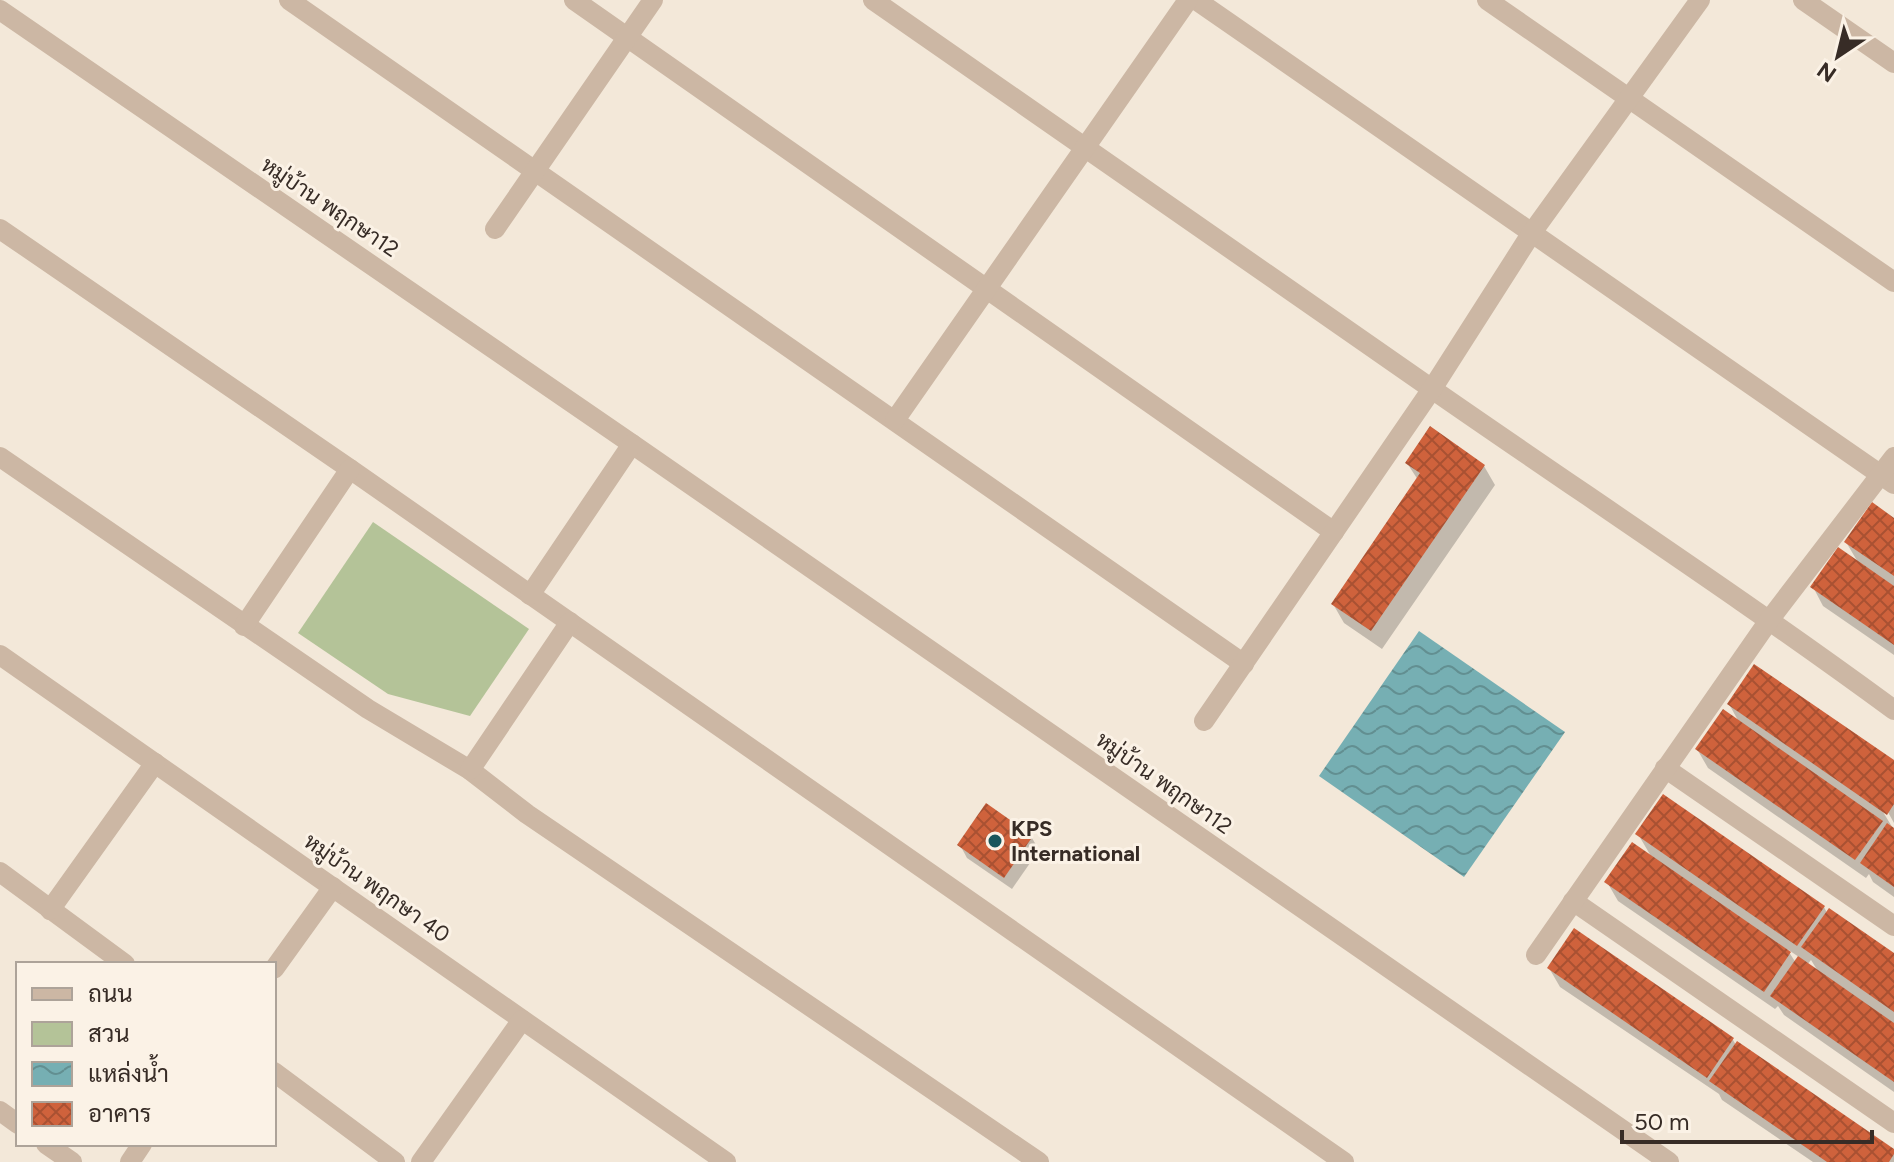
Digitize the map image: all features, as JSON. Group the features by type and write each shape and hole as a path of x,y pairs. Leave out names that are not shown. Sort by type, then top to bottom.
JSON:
{"street":[{"path":"289,0 1244,664"},
{"path":"574,0 1334,532"},
{"path":"495,229 653,0"},
{"path":"873,0 1432,389 1770,619 1894,710"},
{"path":"895,420 1188,0"},
{"path":"1196,0 1888,479"},
{"path":"1487,0 1894,282"},
{"path":"1204,721 1432,389 1531,234 1700,0"},
{"path":"1803,0 1894,63"},
{"name":"หมู่บ้าน พฤกษา12","path":"0,10 1669,1162"},
{"path":"0,229 350,469 1344,1162"},
{"path":"530,595 632,444"},
{"path":"0,457 368,709 470,770 527,814 1039,1162"},
{"path":"1536,955 1770,619 1888,479 1894,457"},
{"path":"244,626 350,469"},
{"path":"470,770 570,622"},
{"name":"หมู่บ้าน พฤกษา 40","path":"0,655 522,1020 715,1159"},
{"path":"50,910 155,763"},
{"path":"1665,768 1894,926"},
{"path":"0,872 122,962"},
{"path":"276,966 333,887"},
{"path":"1573,901 1894,1123"},
{"path":"421,1162 522,1020"},
{"path":"276,1073 395,1162"},
{"path":"49,1146 72,1162"}],"green space":[{"path":"373,522 529,629 470,716 388,694 298,633"}],"water":[{"path":"1419,631 1565,732 1464,877 1319,776"}],"building":[{"path":"1430,426 1485,465 1371,631 1331,604 1420,473 1405,463"},
{"path":"1872,502 1894,518 1894,576 1844,542"},
{"path":"1838,547 1894,586 1894,645 1810,587"},
{"path":"1754,664 1894,760 1894,804 1887,815 1727,704"},
{"path":"1723,709 1883,821 1855,860 1695,749"},
{"path":"1663,794 1825,906 1797,946 1635,834"},
{"name":"KPS International","path":"986,803 1033,836 1004,878 957,845"},
{"path":"1887,823 1894,828 1894,887 1860,863"},
{"path":"1632,842 1791,952 1764,992 1604,882"},
{"path":"1829,908 1894,953 1894,1012 1801,947"},
{"path":"1574,928 1734,1038 1707,1078 1547,968"},
{"path":"1798,956 1894,1023 1894,1082 1770,996"},
{"path":"1737,1041 1894,1149 1889,1162 1827,1162 1709,1081"}],"place":[{"name":"KPS International","path":"995,841"}]}
